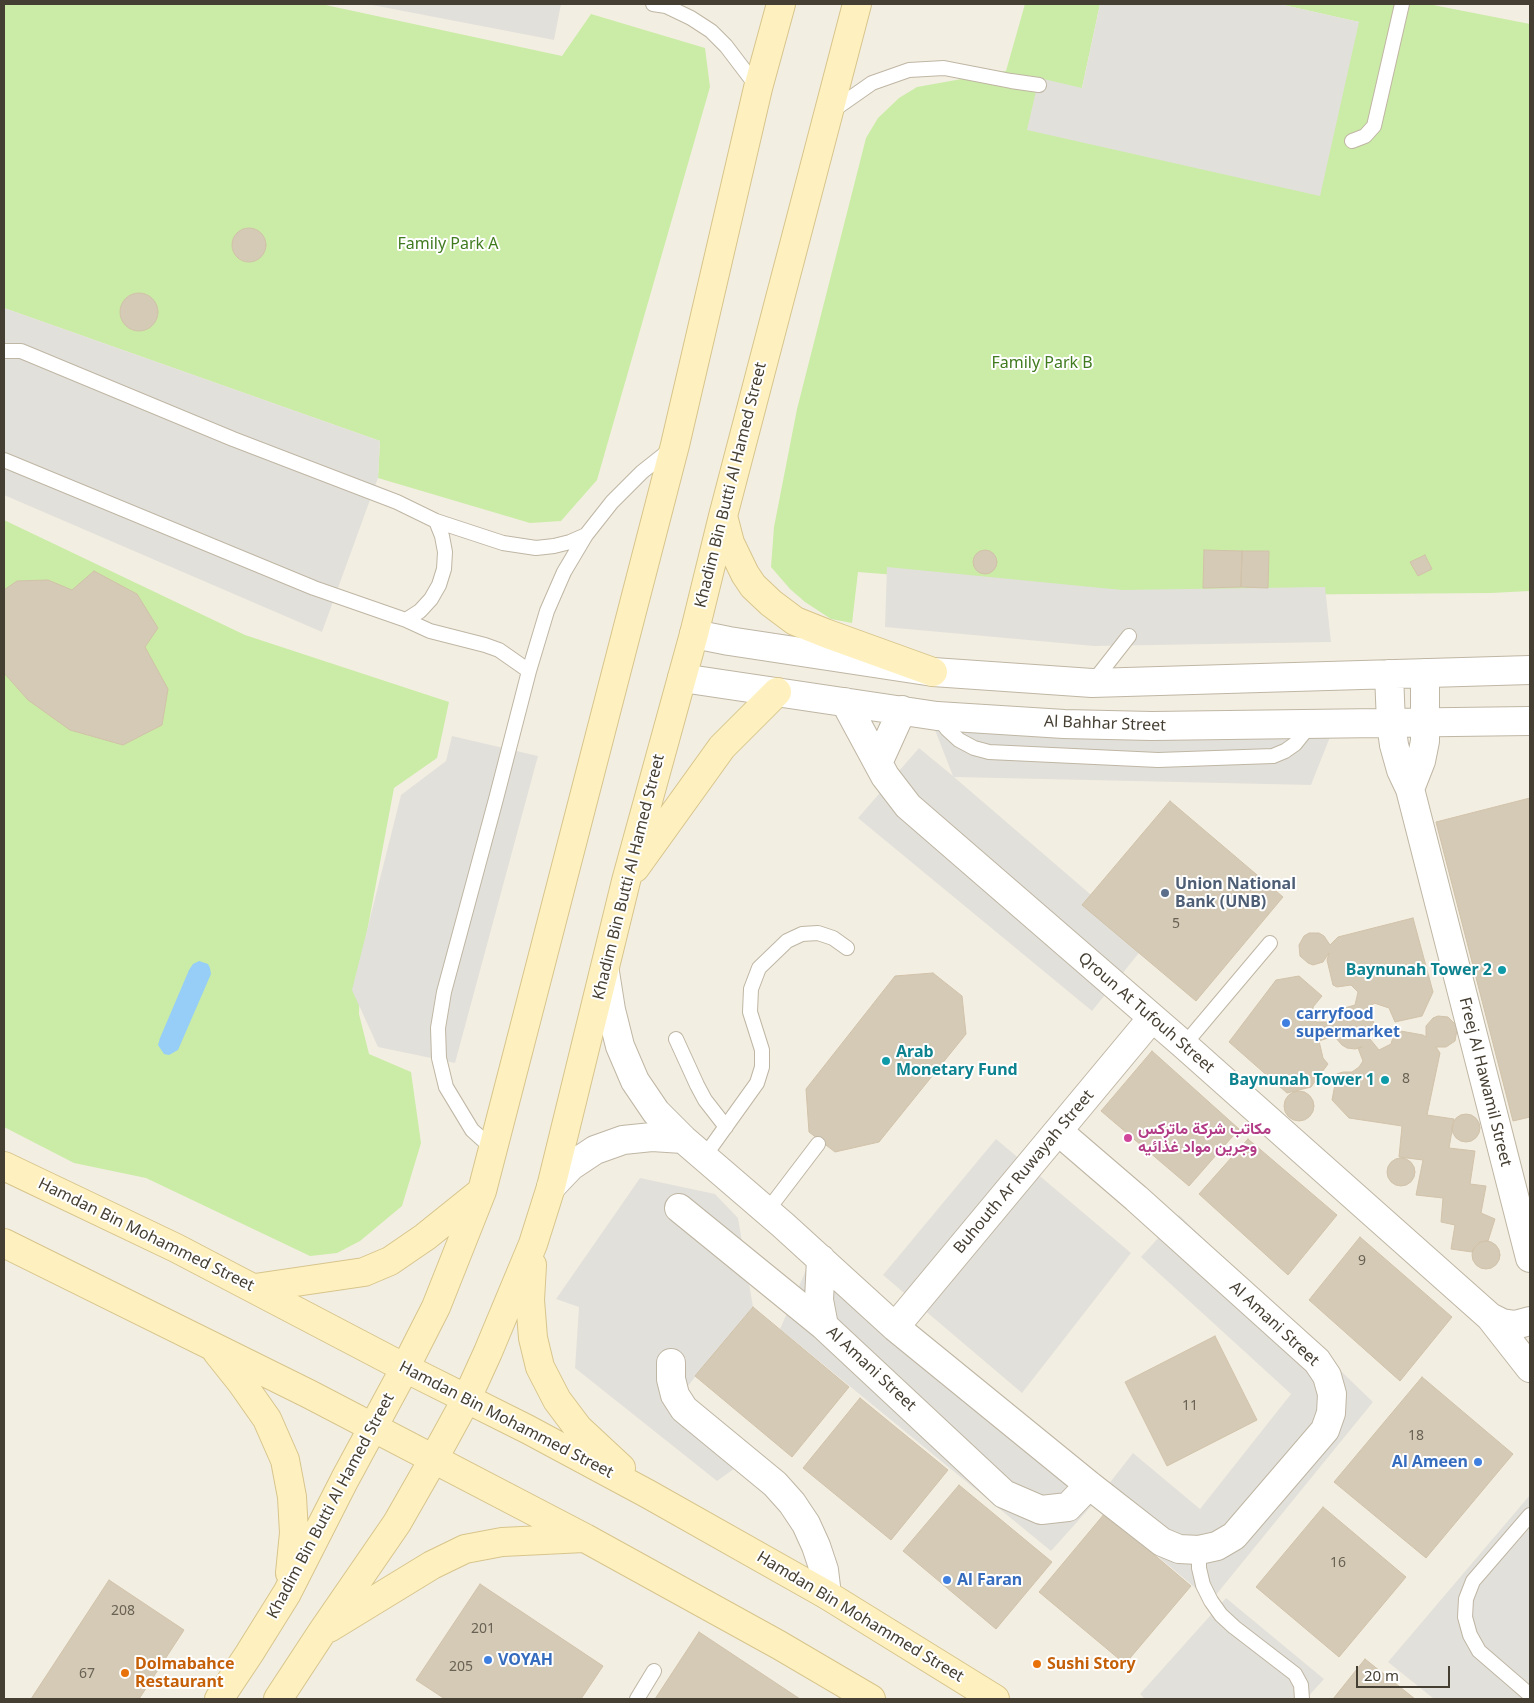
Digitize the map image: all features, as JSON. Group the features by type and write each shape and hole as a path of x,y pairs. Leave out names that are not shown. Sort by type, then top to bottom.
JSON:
{"street":[{"name":"Khadim Bin Butti Al Hamed Street","path":"219,1699 287,1593 405,1368 436,1307 482,1191 675,445 758,88 781,4"},
{"name":"Khadim Bin Butti Al Hamed Street","path":"278,1699 397,1523 433,1460 467,1398 533,1244 551,1187 626,881 694,634 857,4"},
{"path":"723,516 730,543 753,586 795,621 825,634 932,672"},
{"path":"694,634 932,672 1092,682 1530,670"},
{"path":"1410,789 1421,761 1426,741 1425,673"},
{"name":"Freej Al Hawamil Street","path":"1389,674 1394,745 1401,770 1410,789 1530,1258"},
{"name":"Al Bahhar Street","path":"682,678 937,716 1074,725 1308,725 1530,721"},
{"path":"626,881 722,747 777,692"},
{"name":"Qroun At Tufouh Street","path":"844,702 892,787 908,806 1184,1045 1490,1317 1530,1368"},
{"path":"878,763 902,710"},
{"name":"Al Amani Street","path":"604,972 610,1010 620,1046 635,1081 656,1112 683,1139 767,1211 895,1327 1162,1542 1179,1549 1199,1550 1217,1546 1234,1536 1325,1430 1331,1413 1332,1394 1327,1376 1317,1361 1136,1198 1058,1131"},
{"name":"Buhouth Ar Ruwayah Street","path":"895,1327 1152,1018"},
{"path":"551,1187 571,1166 595,1150 623,1140 652,1137 683,1139"},
{"name":"Hamdan Bin Mohammed Street","path":"4,1166 256,1288 405,1368 467,1398 648,1494 827,1595 995,1699"},
{"path":"256,1288 364,1272 390,1261 425,1238 482,1191"},
{"path":"679,1208 824,1326"},
{"path":"4,1243 309,1394 584,1538 779,1645 870,1699"},
{"path":"533,1244 530,1300 533,1338 540,1367 556,1400 578,1428 648,1494"},
{"name":"Al Amani Street","path":"821,1259 819,1300 824,1326 1004,1494 1041,1510 1068,1507 1089,1485"},
{"name":"Qroun At Tufouh Street","path":"1490,1317 1502,1323 1515,1325 1530,1320"},
{"path":"211,1346 241,1382 267,1419 284,1460 292,1497 294,1533 287,1593"},
{"path":"671,1363 671,1380 675,1395 684,1409 776,1484 792,1503 806,1524 816,1546 824,1570 827,1595"},
{"path":"322,1632 432,1565 464,1549 502,1542 584,1538"}],"lane":[{"path":"653,4 666,6 691,18 711,31 726,46 758,88"},
{"path":"1352,141 1365,136 1374,126 1402,4"},
{"path":"827,114 872,83 909,70 944,68 1039,85"},
{"path":"4,351 20,352 233,439 397,502 436,521 503,543 536,548 570,542 586,535"},
{"path":"493,1150 472,1130 446,1087 438,1058 438,1028 444,992 529,671 547,611 564,572 586,535 612,502 642,472 675,445"},
{"path":"4,460 314,588 406,620 430,631 498,650 529,671"},
{"path":"406,620 420,611 431,599 442,577 445,552 442,536 436,521"},
{"path":"1092,682 1129,636"},
{"path":"704,1157 757,1083 762,1067 762,1050 750,1012 751,989 759,968 787,941 802,934 818,933 834,938 847,948"},
{"path":"1184,1045 1270,943"},
{"path":"676,1039 697,1085 726,1127"},
{"path":"767,1211 818,1144"},
{"path":"1530,1515 1473,1582 1466,1599 1465,1617 1470,1635 1479,1651 1530,1695"},
{"path":"1199,1550 1199,1568 1203,1585 1210,1601 1221,1615 1295,1674 1301,1684 1302,1699"},
{"path":"637,1699 654,1671"}],"green space":[{"name":"Family Park A","path":"4,4 321,4 562,56 591,14 705,48 710,87 597,480 561,521 530,523 378,478 380,441 4,308"},
{"name":"Family Park B","path":"1025,4 1100,4 1082,88 1027,130 1359,22 1279,4 1428,4 1530,24 1530,591 1241,595 1047,587 858,572 852,623 831,619 805,602 790,589 771,567 774,527 797,409 866,138 878,118 899,98 917,87 1006,71"},
{"path":"4,520 245,635 449,702 437,758 394,788 360,969 359,1014 369,1054 411,1072 421,1143 402,1206 360,1241 337,1253 310,1256 146,1178 74,1163 4,1127"}],"shaded area":[{"path":"367,4 561,4 554,40"},
{"path":"1100,4 1279,4 1359,22 1320,196 1027,130 1039,78 1082,88"},
{"path":"4,308 380,441 378,478 322,632 4,495"},
{"path":"887,567 1122,590 1325,587 1331,642 1094,646 885,627"},
{"path":"935,730 1133,739 1330,737 1311,785 954,777 1147,943 1092,1011 858,818 919,748 953,776"},
{"path":"452,736 538,756 455,1063 378,1047 352,990 401,795 446,761"},
{"path":"996,1139 1131,1253 1022,1393 883,1275"},
{"path":"640,1178 715,1194 738,1218 753,1307 668,1410 738,1466 717,1481 575,1368 579,1307 556,1299"},
{"path":"1179,1215 1373,1402 1211,1601 1094,1503 1133,1453 1200,1509 1291,1394 1141,1257"},
{"path":"807,1268 1094,1503 1051,1551 780,1329"},
{"path":"1530,1495 1530,1699 1434,1699 1388,1662"},
{"path":"1226,1598 1324,1679 1306,1699 1145,1699 1140,1694"}],"water":[{"path":"199,961 208,964 211,974 178,1050 169,1055 164,1054 158,1045 160,1038 189,970 193,964"}],"building":[{"path":"249,228 261,233 266,245 261,257 249,262 237,257 232,245 237,233"},
{"path":"139,293 153,298 158,312 153,326 139,331 125,326 120,312 125,298"},
{"path":"985,550 994,553 997,562 994,571 985,574 976,571 973,562 976,553"},
{"path":"1204,550 1242,551 1241,587 1203,588"},
{"path":"1242,551 1269,551 1268,588 1241,587"},
{"path":"1425,555 1432,569 1418,576 1410,562"},
{"path":"94,571 137,594 158,628 145,647 168,689 162,725 123,745 70,730 28,700 4,673 4,590 17,581 48,580 72,590"},
{"name":"Baynunah Tower 2","path":"1530,798 1530,1117 1513,1121 1436,822"},
{"path":"1170,801 1283,897 1196,1001 1082,905"},
{"name":"Baynunah Tower 1","path":"1413,918 1433,992 1422,1016 1395,1022 1389,1008 1374,1003 1368,1011 1374,1024 1374,1030 1370,1039 1379,1050 1391,1044 1395,1030 1426,1037 1426,1026 1433,1018 1438,1016 1448,1017 1456,1025 1455,1041 1446,1047 1436,1047 1440,1053 1427,1115 1454,1119 1449,1148 1475,1151 1470,1184 1486,1186 1481,1213 1495,1219 1488,1241 1480,1242 1472,1252 1451,1249 1455,1225 1441,1222 1443,1198 1416,1195 1423,1160 1399,1157 1402,1126 1349,1118 1332,1100 1337,1074 1352,1072 1363,1061 1358,1048 1347,1048 1334,1036 1319,1041 1323,1058 1328,1064 1311,1087 1287,1093 1229,1042 1276,980 1299,976 1322,996 1313,1007 1316,1022 1331,1022 1335,1014 1341,1009 1355,1005 1358,992 1351,985 1337,987 1333,985 1327,960 1329,953 1323,962 1313,965 1300,956 1299,945 1304,936 1309,933 1319,933 1324,936 1330,945 1338,937"},
{"name":"Arab Monetary Fund","path":"933,973 962,996 966,1034 879,1142 835,1152 809,1132 806,1089 895,976"},
{"path":"1152,1051 1239,1129 1189,1186 1101,1111"},
{"name":"Baynunah Tower 1","path":"1299,1091 1310,1095 1314,1106 1310,1117 1299,1121 1288,1117 1284,1106 1288,1095"},
{"path":"1466,1114 1476,1118 1480,1128 1476,1138 1466,1142 1456,1138 1452,1128 1456,1118"},
{"path":"1248,1139 1337,1215 1288,1275 1199,1194"},
{"path":"1401,1158 1411,1162 1415,1172 1411,1182 1401,1186 1391,1182 1387,1172 1391,1162"},
{"path":"1360,1237 1452,1317 1400,1381 1309,1300"},
{"path":"1486,1241 1496,1245 1500,1255 1496,1265 1486,1269 1476,1265 1472,1255 1476,1245"},
{"path":"753,1307 849,1387 792,1457 695,1376"},
{"path":"1215,1336 1257,1420 1167,1466 1125,1382"},
{"path":"1422,1377 1513,1454 1426,1558 1334,1482"},
{"path":"860,1398 948,1470 891,1540 803,1468"},
{"path":"959,1485 1052,1562 996,1629 903,1551"},
{"path":"1323,1507 1406,1577 1339,1657 1256,1587"},
{"path":"1105,1513 1191,1586 1125,1664 1039,1592"},
{"path":"109,1580 184,1630 139,1699 31,1699"},
{"path":"480,1584 603,1666 581,1699 445,1699 416,1680"},
{"path":"699,1632 800,1699 655,1699"},
{"path":"1365,1659 1415,1699 1333,1699"}],"place":[{"name":"Union National Bank (UNB)","path":"1165,893"},
{"name":"Baynunah Tower 2","path":"1502,970"},
{"name":"carryfood supermarket","path":"1286,1023"},
{"name":"Arab Monetary Fund","path":"886,1061"},
{"name":"Baynunah Tower 1","path":"1385,1080"},
{"name":"مكاتب شركة ماتركس وجرين مواد غذائيه","path":"1128,1138"},
{"name":"Al Ameen","path":"1478,1462"},
{"name":"Al Faran","path":"947,1580"},
{"name":"VOYAH","path":"488,1660"},
{"name":"Sushi Story","path":"1037,1664"},
{"name":"Dolmabahce Restaurant","path":"125,1673"}]}
